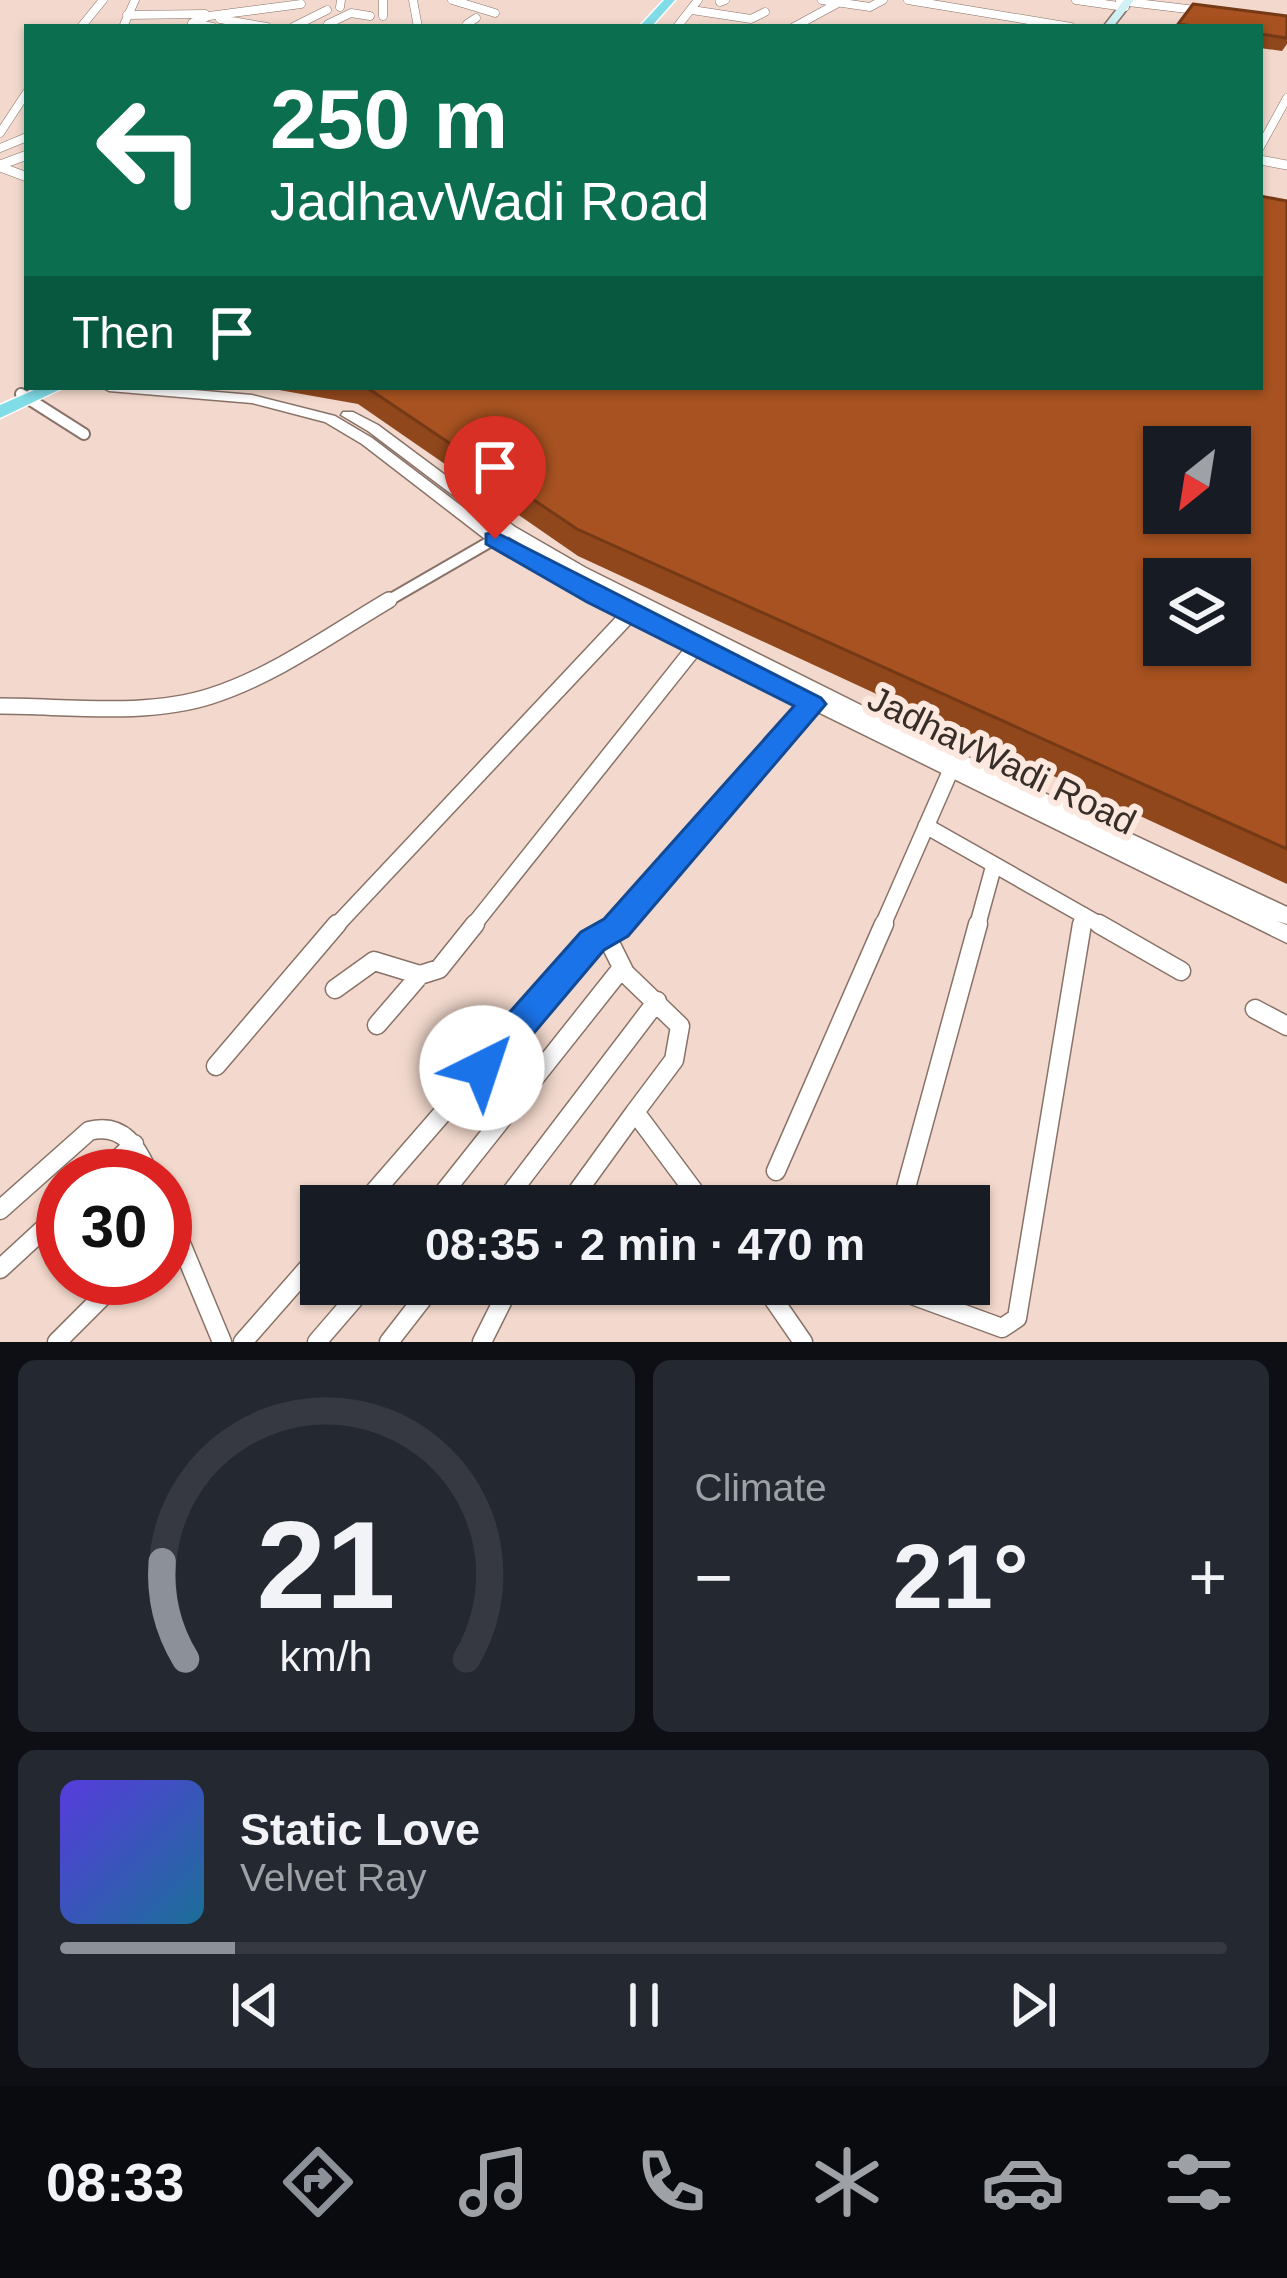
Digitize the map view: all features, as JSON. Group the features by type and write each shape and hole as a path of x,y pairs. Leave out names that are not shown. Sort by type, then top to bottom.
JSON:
{"highway":[{"path":"648,24 675,0"},
{"path":"0,408 28,394"}],"street":[{"path":"84,24 104,0"},
{"path":"124,24 135,0"},
{"path":"207,0 207,22"},
{"path":"329,24 324,23 351,13 366,14 362,0"},
{"path":"383,0 383,16"},
{"path":"452,0 495,14"},
{"path":"680,24 698,0"},
{"path":"822,0 870,7 883,0"},
{"path":"908,0 1042,24"},
{"path":"1076,0 1220,13"},
{"path":"1197,10 1206,0"},
{"path":"705,24 726,2"},
{"path":"800,24 838,3"},
{"path":"127,15 168,14 207,22 311,4 328,8 299,24"},
{"path":"692,10 752,19 765,12"},
{"path":"168,14 165,21 183,22"},
{"path":"981,24 996,14"},
{"path":"467,24 476,18"},
{"path":"220,19 244,24"},
{"path":"0,134 24,97"},
{"path":"1263,143 1283,114 1287,98"},
{"name":"JadhavWadi Road","path":"151,390 233,396 330,418 502,534 697,646 818,698 950,772 1287,935"},
{"name":"JadhavWadi Road","path":"242,390 316,404 359,420 502,534"},
{"path":"28,394 84,434"},
{"path":"0,706 152,706 211,696 286,660 502,534"},
{"path":"216,1066 353,906 634,608"},
{"name":"JadhavWadi Road","path":"634,608 1287,916"},
{"path":"377,1025 420,975 439,969 697,646"},
{"path":"380,1185 592,941 606,935 818,698"},
{"path":"776,1171 950,772"},
{"path":"926,826 1181,971"},
{"path":"907,1185 994,865"},
{"path":"942,1305 1002,1328 1017,1318 1083,915"},
{"path":"582,1185 684,1039 680,1026 621,969 608,951 606,935"},
{"path":"335,989 370,959 381,958 420,975"},
{"path":"450,1185 621,969"},
{"path":"517,1185 657,1001"},
{"path":"1256,1009 1287,1026"},
{"path":"635,1112 691,1185"},
{"path":"0,1210 88,1131 109,1125 136,1149"},
{"path":"129,1149 134,1144"},
{"path":"0,1269 36,1235"},
{"path":"192,1275 222,1342"},
{"path":"243,1342 300,1277"},
{"path":"57,1342 94,1305"},
{"path":"317,1342 349,1305"},
{"path":"388,1342 417,1305"},
{"path":"482,1342 500,1305"},
{"path":"777,1305 803,1342"}],"building":[{"path":"1193,4 1287,16 1286,38 1263,34 1263,24 1178,24"},
{"path":"1263,197 1287,201 1287,849 577,529 370,390 1263,390"}],"route":[{"path":"482,1068 592,941 616,927 812,704 596,597 495,539"}]}
